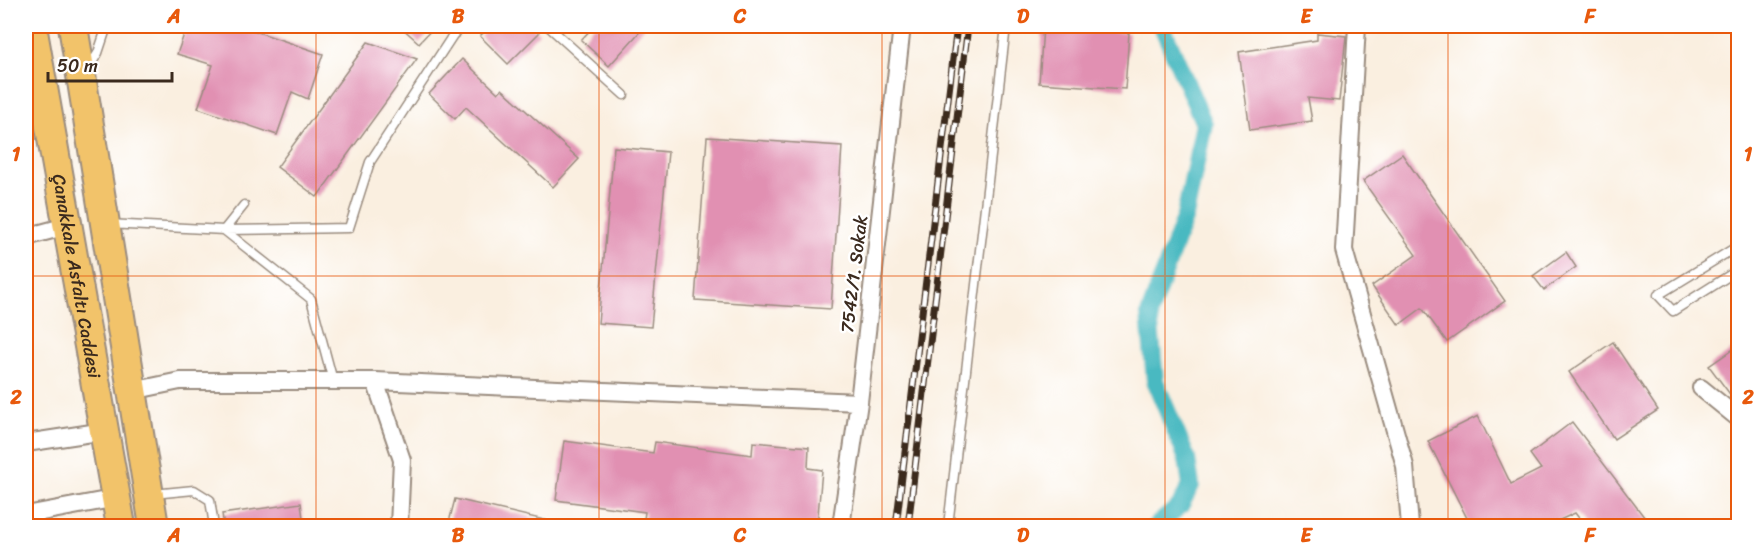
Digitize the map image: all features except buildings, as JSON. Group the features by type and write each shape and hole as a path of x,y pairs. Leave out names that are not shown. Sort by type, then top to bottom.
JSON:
{"highway":[{"name":"Çanakkale Asfaltı Caddesi","path":"32,26 121,526"},
{"name":"Çanakkale Asfaltı Caddesi","path":"73,26 154,526"}],"street":[{"name":"7542/1. Sokak","path":"841,526 859,402 902,26"},
{"path":"1357,26 1344,250 1405,466 1410,526"},
{"path":"26,237 67,226"},
{"path":"132,391 180,381 375,381 859,402"},
{"path":"375,381 402,460 399,526"},
{"path":"1701,388 1738,418"},
{"path":"26,443 105,431"},
{"path":"26,515 117,498"}],"lane":[{"path":"81,76 98,53 107,26"},
{"path":"105,224 224,230 349,228 370,162 453,35 464,26"},
{"path":"548,26 624,95"},
{"path":"948,526 1006,26"},
{"path":"224,230 244,205"},
{"path":"224,230 311,299 333,381"},
{"path":"1738,246 1658,295 1673,310 1738,270"},
{"path":"149,495 194,490 210,500 214,526"}],"waterway":[{"path":"1156,526 1180,506 1191,485 1187,459 1155,381 1149,314 1185,216 1204,124 1162,26"}],"railway":[{"path":"896,526 957,26"},
{"path":"908,526 968,26"}]}
